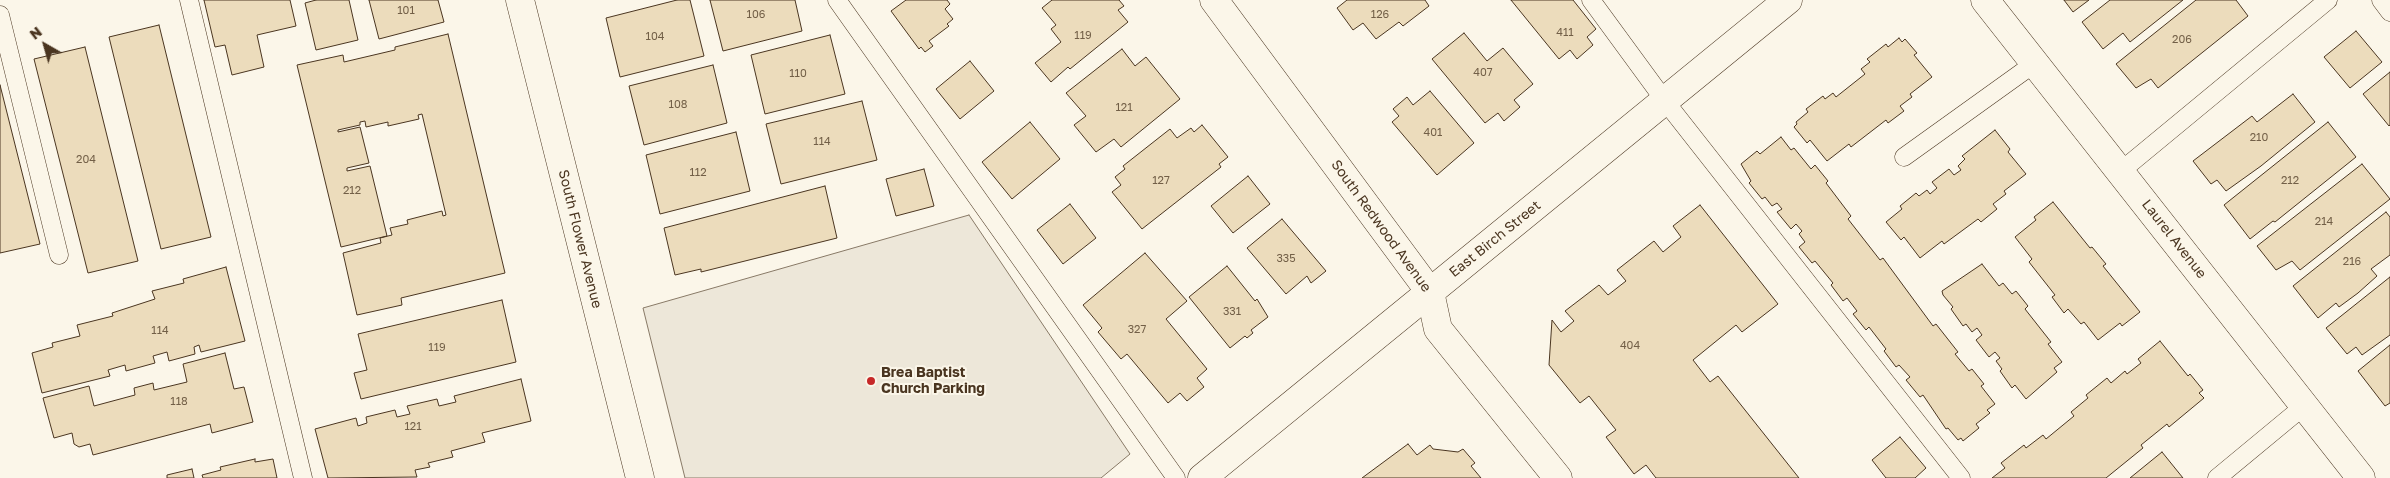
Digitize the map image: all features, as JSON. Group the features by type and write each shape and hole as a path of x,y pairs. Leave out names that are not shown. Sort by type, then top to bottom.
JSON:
{"street":[{"name":"South Flower Avenue","path":"520,0 640,478"},
{"name":"South Redwood Avenue","path":"1214,0 1430,292 1438,329 1558,478"},
{"name":"East Birch Street","path":"1202,478 1788,0"},
{"name":"Laurel Avenue","path":"1985,0 2361,478"}],"lane":[{"path":"189,0 303,478"},
{"path":"837,0 1176,478"},
{"path":"1592,0 1666,101 1961,478"},
{"path":"2121,171 2328,0"},
{"path":"2381,0 2390,12"},
{"path":"0,15 59,255"},
{"path":"1904,157 2035,63"},
{"path":"2217,478 2304,406"}],"shaded area":[{"name":"Brea Baptist Church Parking","path":"969,215 1130,454 1101,478 685,478 643,308"}],"building":[{"path":"204,0 290,0 296,26 257,35 264,67 232,75 225,45 215,47"},
{"path":"316,0 349,0 358,40 316,50 305,3"},
{"path":"369,0 438,0 444,22 379,39"},
{"path":"677,0 690,0 704,56 620,77 606,18"},
{"path":"710,0 795,0 802,31 723,51"},
{"path":"906,0 947,0 950,4 945,9 953,19 947,24 949,26 929,41 933,46 925,52 921,47 919,49 891,11"},
{"path":"1052,0 1119,0 1124,6 1118,10 1128,22 1051,82 1035,63 1061,42 1051,29 1056,25 1042,8"},
{"path":"1347,0 1425,0 1429,6 1403,26 1399,22 1376,39 1363,23 1353,30 1337,8"},
{"path":"1511,0 1573,0 1596,29 1587,37 1593,45 1577,59 1570,50 1559,59"},
{"path":"2064,0 2089,0 2073,12"},
{"path":"2110,0 2183,0 2130,42 2123,33 2103,49 2082,22"},
{"path":"2196,0 2236,0 2248,16 2158,88 2151,79 2136,88 2116,64"},
{"path":"159,25 211,237 161,249 109,37"},
{"path":"2356,31 2382,62 2350,88 2324,57"},
{"path":"1464,33 1487,61 1503,48 1533,84 1514,100 1520,107 1504,121 1498,113 1485,123 1432,59"},
{"path":"448,34 505,273 401,298 402,305 357,315 343,253 381,243 380,238 392,235 390,228 408,224 407,220 442,211 443,216 446,215 422,114 418,115 419,119 388,126 388,122 366,127 365,121 360,122 360,125 338,130 338,132 360,127 369,163 347,168 347,171 370,166 387,236 341,247 297,65 343,55 344,62 395,50 395,47"},
{"path":"830,35 845,94 765,114 751,55"},
{"path":"1899,38 1902,42 1905,39 1917,53 1914,55 1932,77 1910,94 1912,97 1900,106 1904,111 1888,123 1886,120 1851,147 1849,144 1827,161 1810,140 1807,143 1794,127 1797,124 1796,122 1808,112 1806,109 1823,96 1825,99 1833,93 1836,97 1865,74 1861,69 1870,62 1867,59 1886,44 1888,47"},
{"path":"85,47 138,261 88,273 34,59"},
{"path":"1122,49 1135,66 1146,57 1180,99 1121,147 1114,139 1096,152 1074,125 1086,116 1066,93"},
{"path":"970,61 994,91 960,119 936,89"},
{"path":"713,65 727,123 644,145 629,86"},
{"path":"2390,72 2390,125 2389,126 2363,94"},
{"path":"0,85 40,244 0,253"},
{"path":"1430,91 1474,143 1437,175 1392,122 1399,116 1393,109 1407,97 1413,105"},
{"path":"2293,94 2315,122 2261,166 2226,191 2217,180 2211,184 2193,161 2252,116 2257,122"},
{"path":"862,101 877,160 781,184 766,124"},
{"path":"1030,122 1060,159 1012,199 982,162"},
{"path":"2328,122 2356,157 2275,222 2273,221 2250,239 2224,205"},
{"path":"1202,125 1228,157 1219,164 1221,167 1142,229 1112,192 1121,185 1115,177 1125,169 1123,166 1170,129 1177,138 1191,128 1194,132"},
{"path":"1995,130 2010,149 2008,152 2026,174 2004,191 2006,194 1993,204 1997,209 1981,222 1978,219 1944,244 1942,241 1920,258 1904,237 1901,240 1886,222 1902,209 1900,206 1916,193 1919,196 1927,190 1930,194 1937,188 1932,182 1949,169 1954,175 1961,170 1958,166 1965,159 1962,156"},
{"path":"736,132 750,191 660,214 646,155"},
{"path":"1781,137 1791,150 1794,148 1811,169 1815,165 1851,216 1848,219 1880,260 1883,258 1933,326 1936,324 1958,352 1955,354 1969,371 1972,369 1984,384 1981,386 1995,404 1987,410 1990,413 1976,424 1979,428 1963,441 1961,438 1958,440 1948,428 1946,429 1923,395 1920,397 1906,380 1910,377 1899,365 1896,367 1884,351 1886,349 1869,327 1866,330 1853,314 1857,311 1847,298 1843,301 1831,285 1833,283 1815,261 1812,263 1799,247 1805,242 1799,234 1802,231 1796,224 1791,229 1777,212 1782,209 1777,203 1772,206 1765,197 1762,199 1749,183 1751,181 1741,164 1757,151 1760,154"},
{"path":"2362,164 2390,199 2300,270 2292,261 2276,270 2257,246"},
{"path":"924,169 934,206 896,216 886,179"},
{"path":"1248,176 1270,204 1233,233 1211,206"},
{"path":"825,186 837,238 701,272 701,269 675,275 664,228"},
{"path":"2053,202 2090,248 2092,247 2106,264 2103,266 2140,312 2122,326 2120,323 2098,340 2084,322 2081,324 2068,309 2064,313 2052,297 2055,295 2029,262 2032,259 2015,237 2036,220 2034,217"},
{"path":"1070,204 1096,238 1063,264 1037,230"},
{"path":"1700,205 1778,304 1742,332 1736,325 1693,360 1710,382 1718,376 1799,478 1656,478 1646,465 1634,474 1606,437 1616,430 1589,396 1580,403 1549,365 1552,320 1561,332 1574,321 1565,311 1599,285 1608,295 1626,281 1617,270 1654,241 1663,252 1681,237 1673,226"},
{"path":"2386,212 2390,217 2390,255 2371,269 2377,276 2339,307 2336,303 2318,318 2293,286"},
{"path":"1282,219 1326,271 1311,283 1307,276 1286,294 1247,248"},
{"path":"1145,253 1187,301 1166,319 1207,369 1197,378 1204,387 1187,401 1180,393 1168,403 1127,354 1121,359 1098,332 1102,328 1083,305"},
{"path":"1982,264 1999,286 2003,283 2012,294 2016,291 2028,306 2025,309 2051,342 2048,344 2062,362 2054,368 2057,372 2026,399 2015,385 2012,388 2000,371 2002,369 1996,361 2000,358 1995,352 1989,357 1976,340 1982,335 1977,328 1972,332 1966,324 1963,326 1951,309 1953,307 1943,295 1942,291"},
{"path":"1227,266 1255,301 1257,299 1268,317 1251,330 1253,333 1247,338 1245,336 1230,348 1189,297"},
{"path":"226,267 245,341 201,352 199,345 194,347 195,354 169,361 167,352 153,356 155,363 126,371 125,365 108,370 110,376 42,393 32,353 53,347 52,343 80,336 77,325 113,316 112,313 155,299 152,291 184,283 183,279"},
{"path":"2390,277 2390,335 2362,355 2356,347 2347,354 2326,328"},
{"path":"502,300 516,362 361,399 354,373 367,370 358,334"},
{"path":"2160,341 2188,376 2190,374 2203,390 2199,393 2204,398 2169,427 2167,424 2141,445 2143,448 2106,478 1992,478 2005,468 2001,463 2024,445 2026,448 2043,435 2046,439 2074,416 2071,412 2088,398 2086,395 2107,378 2111,383 2125,371 2127,374 2141,363 2138,359"},
{"path":"2390,345 2390,403 2385,406 2358,371"},
{"path":"225,353 234,389 244,387 253,422 212,433 210,424 93,455 90,444 79,447 74,444 72,433 54,438 43,398 89,386 94,406 135,395 134,388 153,383 154,390 187,382 183,364"},
{"path":"521,379 531,421 482,433 485,442 451,451 453,457 428,463 430,467 415,470 417,477 328,478 315,429 356,418 358,426 367,423 366,417 395,410 397,417 410,414 407,406 437,399 439,406 456,402 454,396"},
{"path":"1900,437 1926,468 1915,478 1886,478 1872,460"},
{"path":"1408,444 1417,455 1430,445 1433,449 1458,452 1463,449 1475,463 1471,466 1481,478 1362,478"},
{"path":"2162,452 2183,478 2130,478"},
{"path":"255,459 255,462 273,459 277,478 203,478 202,475 221,470 220,467"},
{"path":"192,469 194,478 167,478 167,475"}],"place":[{"name":"Brea Baptist Church Parking","path":"871,381"}]}
